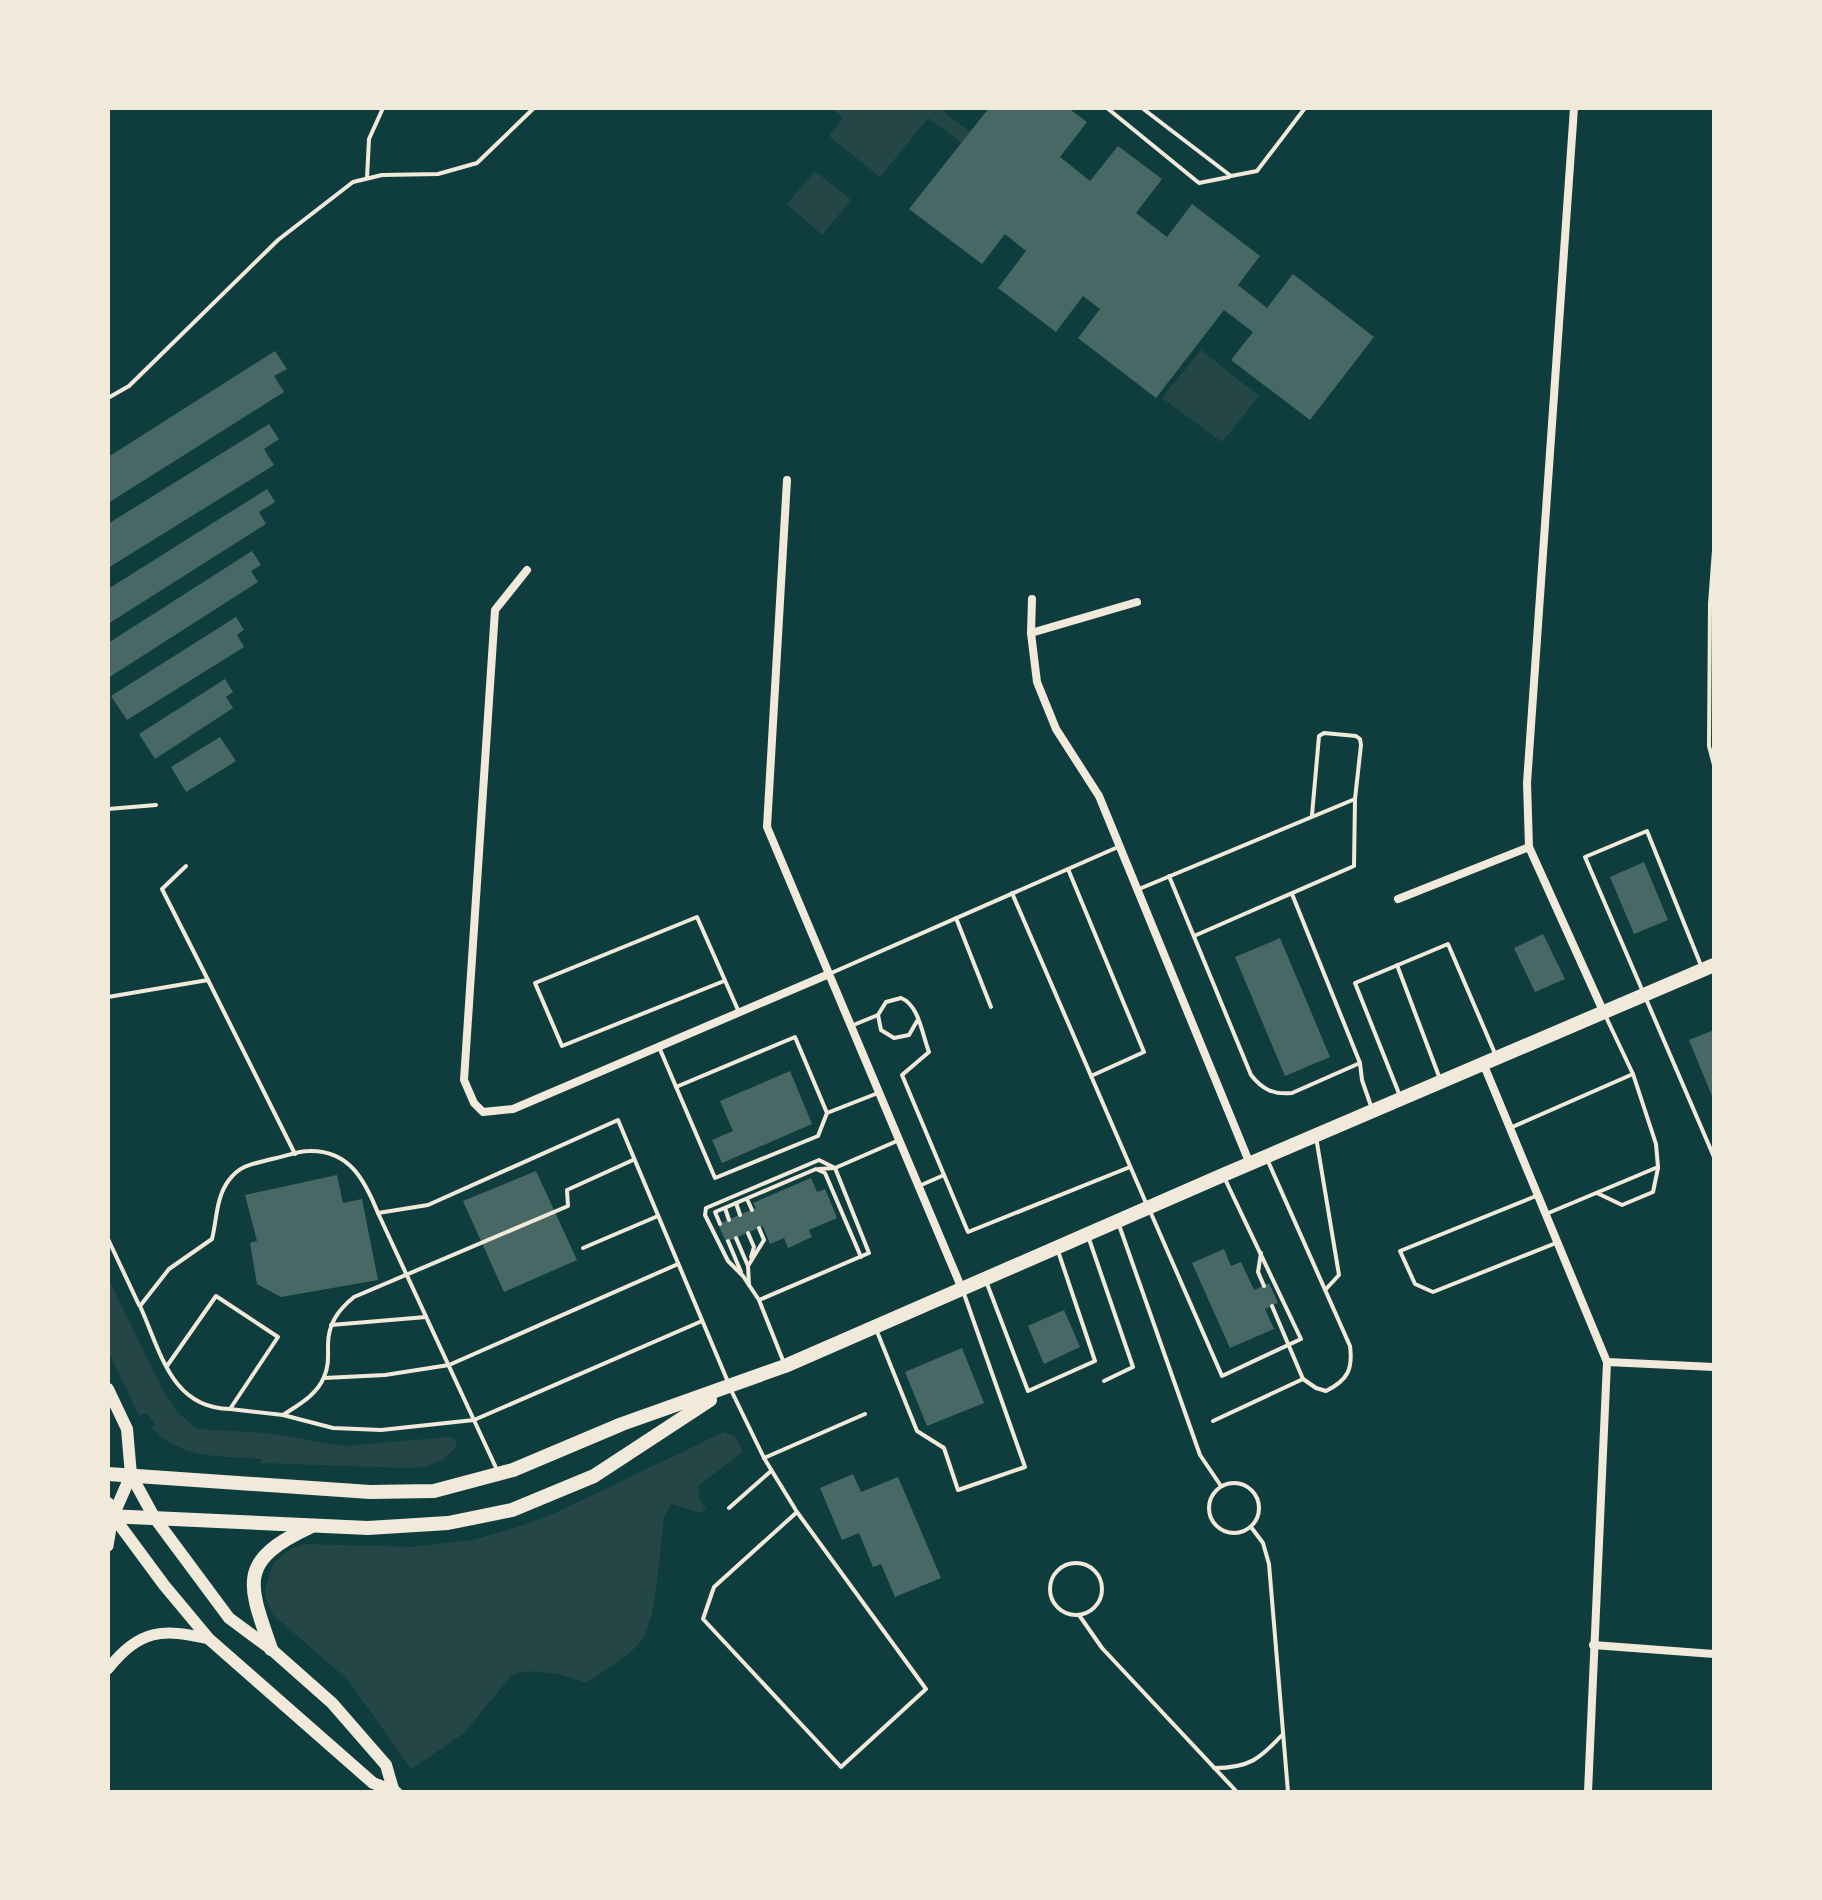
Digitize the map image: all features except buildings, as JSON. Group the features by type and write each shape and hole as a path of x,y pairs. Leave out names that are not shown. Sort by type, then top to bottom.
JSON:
{"main road":[{"path":"108,1474 382,1492 434,1491 500,1475 622,1424 785,1366 1087,1233 1708,968"},
{"path":"110,1512 368,1528 448,1523 512,1510 594,1476 730,1387"},
{"path":"108,1389 127,1429 131,1475 154,1517 229,1618 271,1649 332,1703 386,1765 393,1791"},
{"path":"110,1512 131,1475"},
{"path":"110,1512 209,1639 373,1783 393,1791"},
{"path":"271,1649 252,1594 253,1576 262,1558 271,1549 314,1526"}],"street":[{"path":"1574,108 1527,783 1529,847 1604,1013"},
{"path":"787,480 767,827 962,1289"},
{"path":"527,570 495,610 464,1080 474,1103 483,1112 513,1109 829,974"},
{"path":"1032,599 1031,633 1037,682 1056,729 1099,796 1250,1164"},
{"path":"1031,633 1137,602"},
{"path":"1398,899 1529,847"},
{"path":"1490,1060 1510,1128 1607,1362 1588,1792"},
{"path":"1607,1362 1714,1367"},
{"path":"108,1546 110,1512"},
{"path":"108,1669 125,1650 158,1633 176,1631 209,1639"},
{"path":"1593,1645 1714,1654"}],"lane":[{"path":"367,178 369,139 383,108"},
{"path":"108,398 129,386 278,240 353,182 382,175 438,174 477,163 534,108"},
{"path":"1107,108 1199,183 1257,171 1305,108"},
{"path":"1142,108 1231,176"},
{"path":"1714,550 1710,604 1714,765"},
{"path":"1194,936 1354,866 1360,739 1356,736 1324,733 1319,736 1312,815"},
{"path":"1138,890 1355,799"},
{"path":"108,809 156,805"},
{"path":"1708,968 1647,831 1585,857 1713,1154"},
{"path":"829,974 1120,846"},
{"path":"186,866 162,889 295,1154"},
{"path":"1068,869 1144,1052 1091,1076"},
{"path":"1169,876 1251,1075 1258,1084 1280,1094 1292,1093 1360,1063"},
{"path":"1012,893 1222,1376 1301,1339 1223,1175"},
{"path":"1292,894 1360,1063 1362,1080 1373,1111"},
{"path":"724,981 562,1046 535,983 697,917 739,1012"},
{"path":"956,918 991,1007"},
{"path":"1400,1099 1355,983 1448,944 1490,1060"},
{"path":"1397,965 1441,1082"},
{"path":"108,997 208,980"},
{"path":"851,1026 878,1015 886,1002 901,998 914,1006 929,1052 902,1075 968,1232 1130,1167"},
{"path":"1597,1193 1622,1205 1653,1192 1658,1167 1656,1144 1633,1074 1604,1013"},
{"path":"878,1015 881,1030 894,1038 909,1035 917,1021"},
{"path":"659,1047 676,1087 715,1178 818,1136 827,1113 795,1037 676,1087"},
{"path":"1510,1128 1633,1074"},
{"path":"827,1113 879,1093"},
{"path":"378,1213 428,1205 618,1120 730,1387 771,1471 797,1512 926,1689 841,1767 703,1619 714,1587 797,1512"},
{"path":"1316,1135 1339,1275 1325,1290"},
{"path":"720,1224 715,1212 816,1169 835,1168 899,1140"},
{"path":"140,1306 169,1269 212,1239 218,1203 226,1183 240,1167 309,1151 329,1154 347,1163 362,1176 500,1475"},
{"path":"1266,1157 1350,1346 1352,1365 1345,1379 1326,1391 1303,1379 1272,1306"},
{"path":"283,1415 314,1393 324,1378 329,1360 327,1343 331,1325 340,1309 354,1297 568,1206 567,1190 634,1160"},
{"path":"759,1300 869,1253 835,1168 819,1160 706,1208 705,1215 728,1261 743,1276 759,1300 785,1366"},
{"path":"1546,1214 1658,1167"},
{"path":"816,1169 825,1173 861,1257"},
{"path":"919,1186 944,1175"},
{"path":"1538,1195 1400,1251 1415,1284 1433,1292 1556,1243"},
{"path":"747,1199 752,1210"},
{"path":"736,1203 740,1215"},
{"path":"725,1208 729,1220"},
{"path":"583,1248 658,1216"},
{"path":"1117,1221 1200,1455 1221,1486"},
{"path":"748,1266 764,1240 759,1228"},
{"path":"748,1233 754,1247 748,1266"},
{"path":"1087,1233 1133,1367 1104,1381"},
{"path":"736,1238 748,1266 750,1286"},
{"path":"108,1239 167,1366 183,1393 196,1403 213,1409 283,1415 333,1428 381,1430 474,1420 702,1321"},
{"path":"728,1241 743,1276"},
{"path":"985,1279 1028,1391 1095,1361 1056,1247"},
{"path":"1261,1253 1258,1272 1264,1286"},
{"path":"324,1378 385,1375 449,1365 678,1264"},
{"path":"875,1326 917,1431 944,1448 958,1490 1025,1467 962,1289"},
{"path":"167,1366 216,1296 278,1337 230,1409"},
{"path":"331,1325 426,1317"},
{"path":"1213,1421 1303,1379"},
{"path":"764,1458 865,1414"},
{"path":"729,1508 771,1471"},
{"path":"1239,1483 1254,1492 1259,1512 1251,1527 1235,1534 1226,1533 1215,1525 1210,1518 1210,1500 1221,1486 1239,1483"},
{"path":"1251,1527 1263,1543 1269,1564 1288,1792"},
{"path":"1079,1615 1097,1604 1102,1587 1096,1572 1089,1566 1071,1563 1055,1573 1051,1599 1061,1611 1079,1615 1102,1648 1237,1792"},
{"path":"1214,1768 1249,1764 1261,1757 1283,1734"}],"shaded area":[{"path":"831,108 939,108 971,133 962,143 928,118 880,177 829,136 843,118"},
{"path":"815,171 851,200 822,235 787,204"},
{"path":"1201,350 1259,396 1222,442 1162,398"},
{"path":"108,1278 162,1388 177,1412 197,1429 267,1433 343,1446 449,1437 457,1440 455,1448 443,1460 424,1467 406,1468 261,1463 262,1459 202,1454 175,1446 151,1427 155,1424 147,1413 139,1416 108,1350"},
{"path":"724,1432 735,1436 743,1452 699,1485 699,1498 706,1509 700,1513 672,1504 664,1516 652,1610 641,1641 627,1655 586,1683 539,1672 511,1676 463,1734 411,1769 348,1680 273,1615 266,1599 265,1590 273,1564 290,1549 306,1544 412,1547 472,1540 553,1514"}]}
